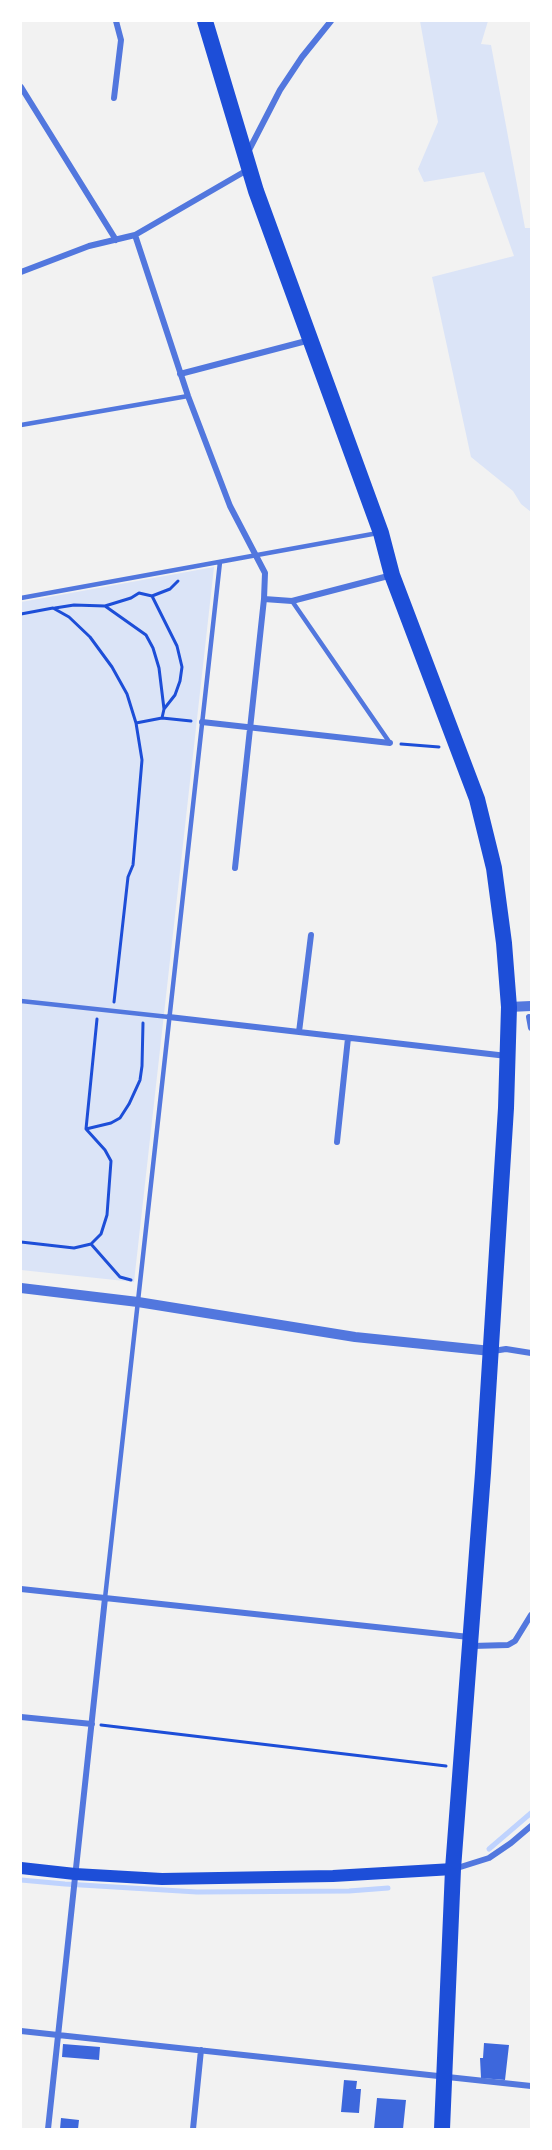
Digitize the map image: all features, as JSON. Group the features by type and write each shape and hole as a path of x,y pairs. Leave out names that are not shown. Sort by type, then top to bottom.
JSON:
{"highway":[{"path":"205,21 247,162 381,533 392,575 477,799 494,868 504,943 509,1007 506,1108 483,1473 453,1869 442,2129"}],"main road":[{"path":"21,1868 162,1879 453,1869"}],"street":[{"path":"114,98 121,40 116,21"},
{"path":"21,273 89,246 135,236 247,162 280,90 302,57 331,21"},
{"path":"21,87 116,240"},
{"path":"135,236 180,374 230,506 265,573 235,868"},
{"path":"180,374 310,340"},
{"path":"264,599 292,601 392,575"},
{"path":"202,722 390,743"},
{"path":"299,1032 311,935"},
{"path":"509,1007 530,1012 531,1028"},
{"path":"169,1017 508,1056"},
{"path":"337,1142 348,1038"},
{"path":"21,1288 138,1302 356,1336 491,1351 506,1348 531,1353"},
{"path":"21,1589 508,1645 515,1641 531,1615"},
{"path":"48,2129 105,1598"},
{"path":"21,1717 92,1724"},
{"path":"453,1869 489,1858 531,1826"},
{"path":"21,2031 531,2086"},
{"path":"193,2129 201,2050"}],"lane":[{"path":"21,425 188,396"},
{"path":"21,598 381,533"},
{"path":"105,1598 220,562"},
{"path":"292,601 390,743"},
{"path":"21,1001 169,1017"}],"path":[{"path":"21,614 74,605 105,606 131,598 139,593 152,596 170,589 178,580 181,569"},
{"path":"152,596 177,646 182,668 175,695 164,709"},
{"path":"105,606 146,635 153,648 159,668 164,709 162,718"},
{"path":"53,608 69,617 90,637 112,666 128,694 136,723 142,760 133,865 128,877 113,1012"},
{"path":"136,723 162,718 202,722"},
{"path":"390,743 459,749"},
{"path":"21,1242 74,1248 91,1244 101,1234 107,1215 111,1161 105,1150 86,1129 98,1010"},
{"path":"86,1129 102,1126 120,1118 132,1098 140,1080 142,1066 143,1015"},
{"path":"91,1244 120,1277 139,1281"},
{"path":"92,1724 460,1767"}],"shaded area":[{"path":"420,21 488,21 481,44 491,45 525,228 531,228 531,512 521,504 513,491 471,457 432,277 514,256 484,172 424,182 418,169 438,122"},
{"path":"214,567 134,1282 21,1270 21,602"}],"building":[{"path":"484,2043 509,2045 505,2080 481,2078 480,2058 483,2058"},
{"path":"63,2044 100,2047 99,2060 62,2057"},
{"path":"344,2080 357,2081 356,2089 361,2089 359,2113 341,2112"},
{"path":"377,2098 406,2100 403,2129 374,2129"},
{"path":"61,2118 79,2120 78,2129 60,2129"}],"waterway":[{"path":"489,1849 531,1813"},
{"path":"21,1880 197,1892 349,1891 388,1888"}]}
